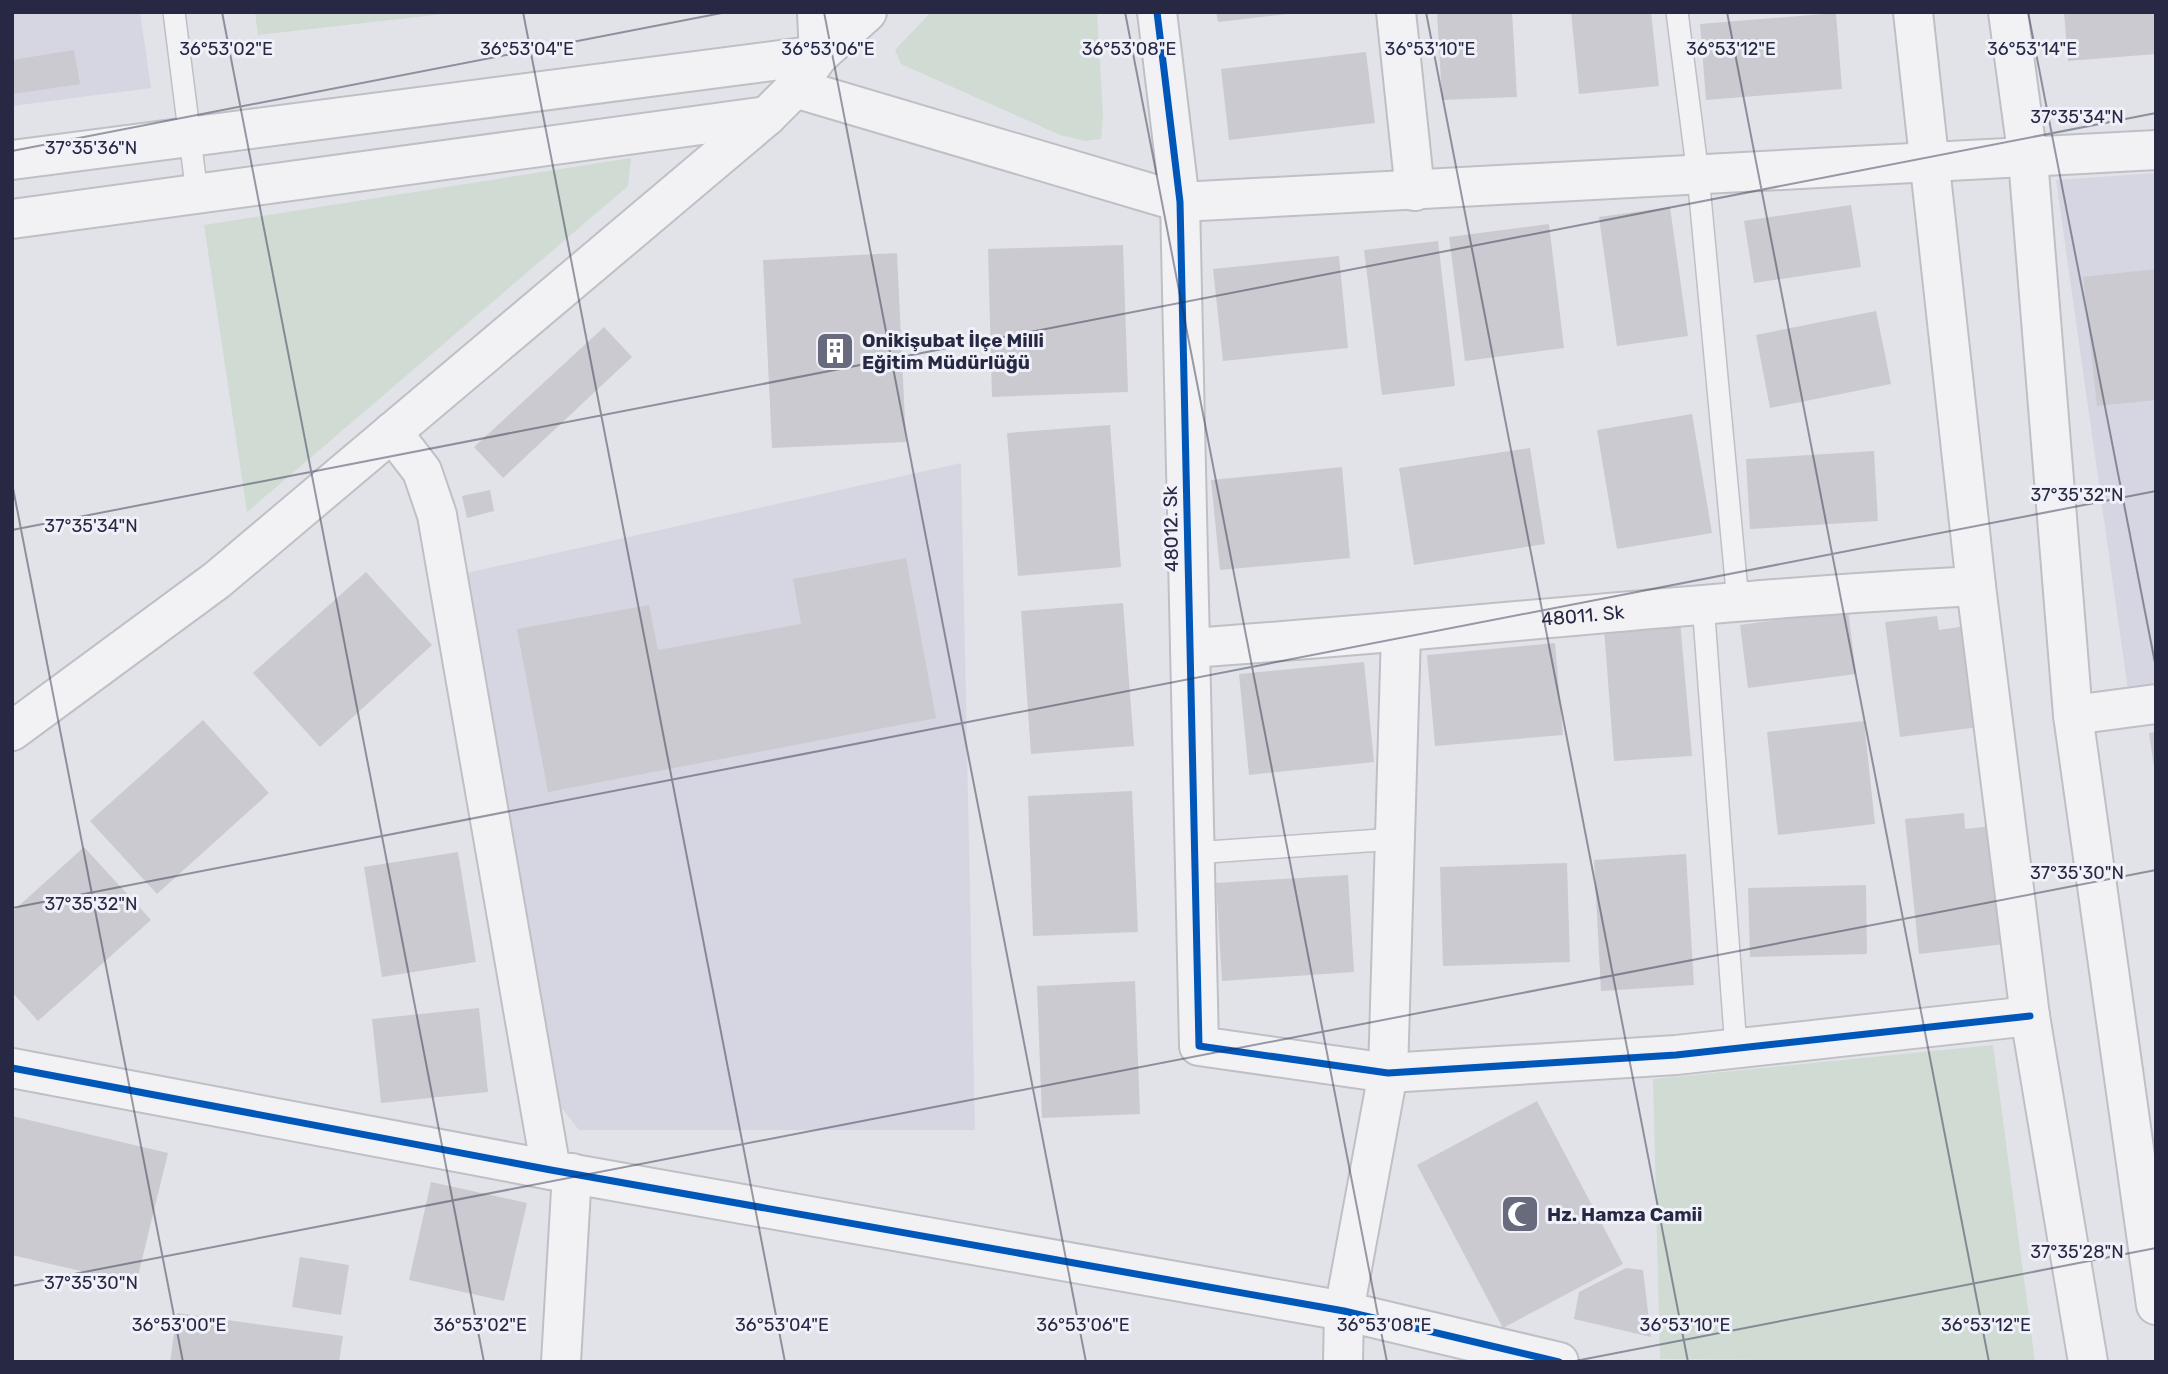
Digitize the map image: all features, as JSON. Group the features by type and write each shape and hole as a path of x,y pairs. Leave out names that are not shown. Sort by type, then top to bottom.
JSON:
{"street":[{"path":"817,12 819,55"},
{"path":"12,731 217,580 767,117 795,88 819,55 867,12"},
{"name":"48012. Sk","path":"1157,12 1180,202 1199,1046 1388,1073"},
{"path":"1396,12 1415,191"},
{"path":"1913,12 1976,586 2030,1016 2088,1362"},
{"path":"2008,12 2028,159 2073,715 2143,1129 2156,1305"},
{"path":"12,160 819,55"},
{"path":"795,88 1180,202 2028,159 2156,150"},
{"path":"12,219 767,117"},
{"path":"392,432 422,471 437,515 561,1171 561,1362"},
{"name":"48011. Sk","path":"1190,649 1401,633 1798,594 1976,586"},
{"path":"1343,1362 1344,1311 1388,1073 1401,633"},
{"path":"2073,715 2156,704"},
{"path":"1388,1073 1736,1048 2030,1016"},
{"path":"12,1068 561,1171 1344,1311 1559,1362"}],"lane":[{"path":"174,12 197,194"},
{"path":"1677,12 1698,175 1721,603 1736,1048"},
{"path":"1194,853 1395,839"}],"shaded area":[{"path":"12,12 140,12 151,88 12,106"},
{"path":"255,12 461,12 258,35"},
{"path":"931,12 1097,12 1103,116 1101,139 1086,141 1060,135 901,64 895,50"},
{"path":"631,158 628,186 247,512 204,225"},
{"path":"2156,173 2156,686 2128,690 2056,180"},
{"path":"961,463 975,1130 579,1130 553,1097 466,573"},
{"path":"1993,1045 2035,1362 1660,1359 1653,1079"}],"building":[{"path":"1216,12 1287,12 1287,14 1218,22"},
{"path":"1437,12 1512,12 1517,97 1442,100"},
{"path":"1571,12 1651,12 1659,86 1579,94"},
{"path":"2064,12 2156,12 2156,54 2068,61"},
{"path":"1836,13 1842,89 1706,100 1700,24"},
{"path":"74,50 80,84 12,94 12,60"},
{"path":"1366,52 1375,123 1229,140 1221,69"},
{"path":"1851,205 1861,267 1754,283 1744,221"},
{"path":"1670,207 1688,336 1617,346 1599,217"},
{"path":"1549,224 1564,348 1465,361 1449,237"},
{"path":"1438,241 1455,386 1382,395 1364,250"},
{"path":"1123,245 1128,392 992,397 988,249"},
{"name":"Onikişubat İlçe Milli Eğitim Müdürlüğü","path":"897,253 906,442 772,448 763,260"},
{"path":"1339,256 1348,348 1223,361 1213,269"},
{"path":"2156,269 2156,400 2097,406 2083,277"},
{"path":"1876,311 1891,384 1770,408 1756,335"},
{"path":"604,327 632,357 503,478 474,447"},
{"path":"1692,414 1712,533 1617,549 1597,430"},
{"path":"1110,425 1121,567 1018,576 1007,433"},
{"path":"1530,448 1545,544 1414,565 1399,468"},
{"path":"1874,451 1878,521 1750,529 1746,459"},
{"path":"1342,467 1350,558 1220,570 1211,480"},
{"path":"490,490 494,511 467,518 462,496"},
{"path":"906,558 936,718 548,792 517,629 649,605 658,650 801,624 793,579"},
{"path":"366,572 432,645 320,747 253,673"},
{"path":"1123,603 1134,746 1031,754 1021,611"},
{"path":"1848,610 1856,674 1748,688 1740,625"},
{"path":"1937,616 1939,630 1966,626 1979,727 1900,737 1885,622"},
{"path":"1680,621 1692,756 1614,761 1604,628"},
{"path":"1555,643 1563,735 1435,746 1427,655"},
{"path":"1364,662 1374,762 1249,775 1239,674"},
{"path":"203,720 269,793 157,894 90,821"},
{"path":"1864,721 1875,824 1778,835 1767,732"},
{"path":"2156,732 2156,767 2154,767 2149,733"},
{"path":"1132,791 1138,932 1033,936 1028,796"},
{"path":"1964,813 1965,829 1992,826 2005,944 1919,954 1905,819"},
{"path":"84,847 151,920 38,1021 12,992 12,912"},
{"path":"458,852 476,962 382,977 364,867"},
{"path":"1686,854 1694,985 1601,991 1594,860"},
{"path":"1567,863 1570,962 1443,966 1440,867"},
{"path":"1348,875 1354,972 1222,981 1216,883"},
{"path":"1866,885 1867,954 1750,957 1748,888"},
{"path":"1135,981 1140,1114 1042,1118 1037,986"},
{"path":"479,1008 488,1092 381,1103 372,1019"},
{"name":"Hz. Hamza Camii","path":"1537,1101 1623,1264 1503,1328 1417,1165"},
{"path":"12,1116 168,1153 136,1284 12,1255"},
{"path":"431,1182 527,1203 504,1301 409,1280"},
{"path":"300,1257 349,1265 341,1315 292,1307"},
{"path":"1626,1268 1643,1270 1651,1337 1574,1319 1579,1292"},
{"path":"177,1313 343,1336 339,1362 170,1362"}],"cycle path":[{"path":"1157,12 1180,202 1199,1046 1388,1073 1676,1055 2030,1016"},
{"path":"12,1068 551,1170 1344,1311 1559,1362"}],"place":[{"name":"Onikişubat İlçe Milli Eğitim Müdürlüğü","path":"835,351"},
{"name":"Hz. Hamza Camii","path":"1520,1214"}]}
